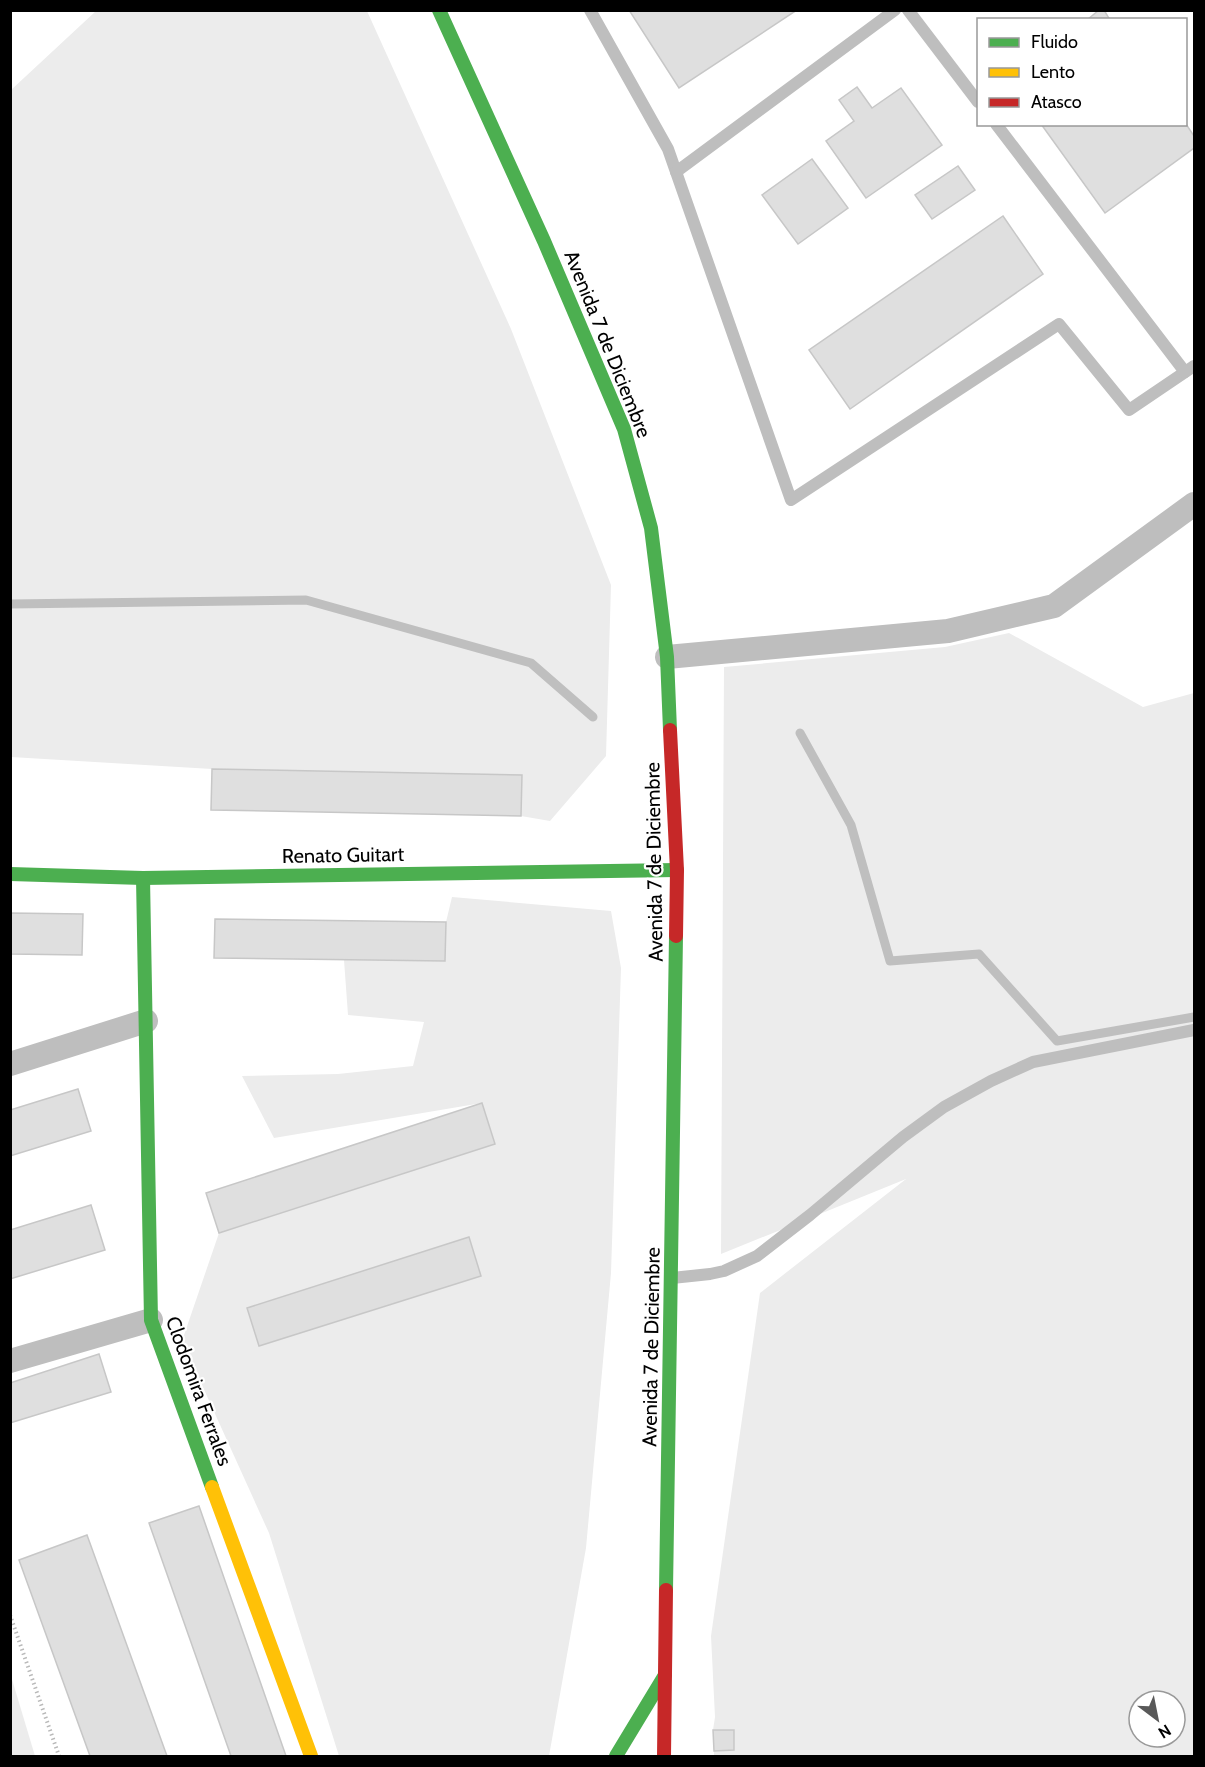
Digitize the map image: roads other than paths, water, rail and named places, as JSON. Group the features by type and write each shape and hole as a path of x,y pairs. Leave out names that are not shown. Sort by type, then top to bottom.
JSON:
{"main road":[{"name":"Avenida 7 de Diciembre","path":"439,10 544,241 624,429 651,528 667,657 677,870 664,1756"},
{"name":"Renato Guitart","path":"10,874 143,878 677,870"},
{"name":"Clodomira Ferrales","path":"143,878 151,1320 311,1756"},
{"path":"616,1756 666,1673"}],"street":[{"path":"667,657 948,631 1054,606 1194,504"},
{"path":"10,1064 146,1021"},
{"path":"10,1361 151,1320"}],"lane":[{"path":"590,10 668,149 791,500 1059,324 1130,410 1190,369 998,126"},
{"path":"676,172 896,10"},
{"path":"908,10 977,101"},
{"path":"671,1278 724,1271 757,1256 903,1137 944,1107 991,1081 1033,1062 1194,1030"}],"waterway":[{"path":"10,604 306,600 531,663 593,717"},
{"path":"800,733 851,825 890,961 979,954 1057,1041 1194,1017"}]}
